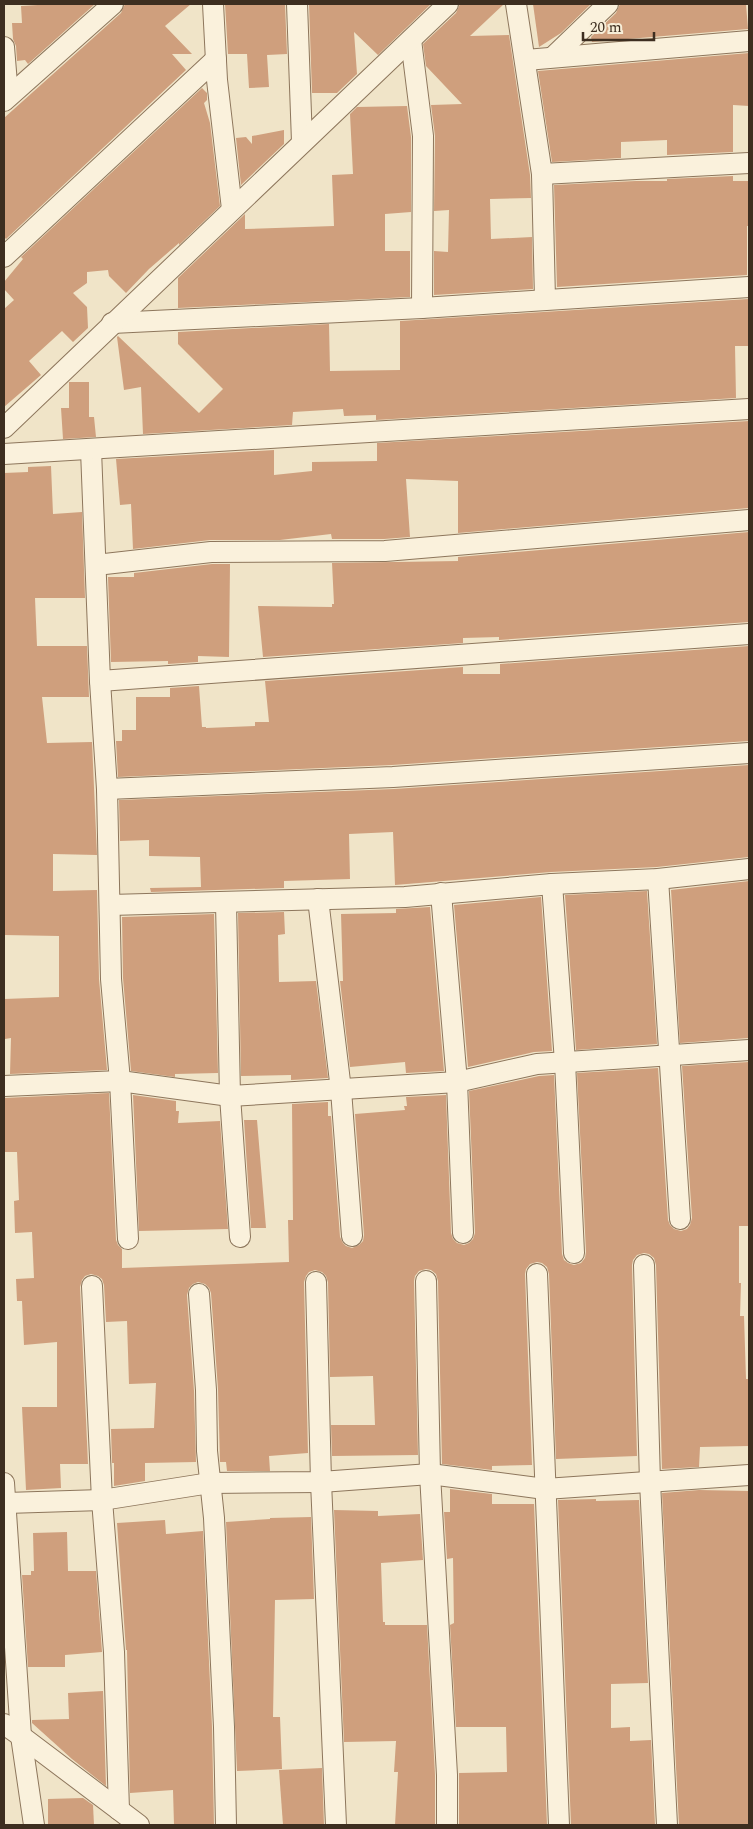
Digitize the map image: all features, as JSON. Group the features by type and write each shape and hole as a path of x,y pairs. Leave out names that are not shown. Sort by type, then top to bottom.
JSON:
{"street":[{"path":"213,4 217,80 232,209"},
{"path":"297,4 302,142"},
{"path":"4,428 448,4"},
{"path":"516,4 542,174 545,299"},
{"path":"553,57 608,4"},
{"path":"6,99 107,6"},
{"path":"411,40 423,136 422,308"},
{"path":"526,60 749,41"},
{"path":"4,47 6,99"},
{"path":"4,257 216,59"},
{"path":"542,174 749,164"},
{"path":"112,323 422,308 749,286"},
{"path":"4,454 749,409"},
{"path":"91,450 100,681 107,789 111,979 120,1081 128,1239"},
{"path":"96,565 211,552 385,551 749,520"},
{"path":"100,681 749,634"},
{"path":"107,789 393,777 749,753"},
{"path":"110,905 405,897 552,884 658,879 749,868"},
{"path":"658,879 680,1219"},
{"path":"552,884 565,1062 574,1254"},
{"path":"441,893 457,1082 463,1233"},
{"path":"318,900 341,1090 352,1236"},
{"path":"226,903 230,1096 240,1237"},
{"path":"4,1086 120,1081 230,1096 457,1082 537,1064 749,1050"},
{"path":"644,1265 650,1482 666,1825"},
{"path":"537,1274 559,1825"},
{"path":"426,1281 430,1474 447,1775 447,1825"},
{"path":"316,1282 321,1482 336,1825"},
{"path":"92,1286 102,1500 114,1652 119,1810"},
{"path":"199,1294 210,1483 214,1518 224,1727 226,1825"},
{"path":"6,1503 102,1500 210,1483 321,1482 430,1474 545,1489 749,1475"},
{"path":"4,1483 8,1625 34,1825"},
{"path":"4,1724 139,1825"}],"building":[{"path":"95,4 28,64 25,60 17,61 12,23 22,23 21,6"},
{"path":"125,4 191,4 165,26 192,54 172,54 186,70 6,239 4,237 4,118 121,13"},
{"path":"225,4 285,4 287,54 267,55 269,87 249,88 247,54 228,54"},
{"path":"309,4 431,4 378,55 354,32 357,74 337,93 312,93"},
{"path":"460,4 504,4 470,36 509,35 530,175 531,198 490,199 491,239 532,237 533,289 434,295 434,251 448,252 449,210 434,211 435,136 431,105 462,104 426,66 423,44 456,13"},
{"path":"533,4 591,4 561,33 539,47"},
{"path":"620,4 746,4 748,29 592,42 591,37 616,13"},
{"path":"749,53 749,106 733,105 733,152 667,155 667,140 621,142 621,158 552,162 538,71"},
{"path":"202,88 207,93 207,100 204,103 210,123 220,206 179,245 179,243 149,269 126,293 109,276 108,270 87,272 87,283 73,293 87,307 88,328 73,342 62,331 29,361 41,375 4,407 4,309 14,300 4,289 4,282 23,259 21,257"},
{"path":"407,106 411,137 411,212 385,214 385,251 410,251 410,297 178,308 178,278 245,214 245,229 334,226 332,175 353,174 350,114 357,107"},
{"path":"284,130 284,144 241,185 236,138 246,137 252,144 252,136"},
{"path":"733,176 733,181 749,181 747,275 557,287 554,185 667,181 667,179"},
{"path":"748,299 749,346 735,346 736,398 376,420 376,415 344,416 343,409 293,412 292,425 143,434 141,387 124,390 117,337 199,413 223,389 178,344 178,332 329,324 330,371 400,370 400,321"},
{"path":"69,382 89,382 89,417 94,417 96,437 63,439 61,408 69,408"},
{"path":"749,421 749,508 458,533 458,481 406,479 410,537 332,539 331,534 280,540 210,540 133,549 131,504 120,505 116,459 274,450 274,475 312,471 312,462 377,461 377,443"},
{"path":"51,466 53,514 82,512 85,598 35,598 37,646 87,646 89,697 42,697 47,743 92,742 97,855 53,854 53,891 97,890 99,979 107,1070 10,1074 11,1038 5,1039 4,999 59,997 59,936 4,935 4,473 28,472 28,467"},
{"path":"749,532 749,622 499,640 499,637 463,638 463,643 263,657 258,606 332,607 332,604 334,604 332,563 458,561 458,557"},
{"path":"212,564 230,564 229,657 198,656 198,662 168,664 168,661 111,662 108,577 134,577 134,573"},
{"path":"749,646 749,741 392,765 118,777 116,741 122,741 122,730 136,730 136,697 170,697 170,688 199,686 202,727 255,726 255,722 269,722 265,681 463,667 463,674 500,674 500,664"},
{"path":"749,765 749,857 657,867 551,872 395,885 393,832 349,834 350,879 284,881 284,888 151,892 150,888 201,887 200,857 149,856 149,840 120,841 119,800 394,789"},
{"path":"749,881 749,1038 680,1043 671,890"},
{"path":"647,891 657,1044 576,1050 565,895"},
{"path":"541,897 552,1051 534,1052 468,1067 454,905"},
{"path":"430,907 444,1071 406,1073 405,1062 350,1067 340,981 343,981 341,914 396,913 396,909"},
{"path":"284,912 285,934 278,935 279,982 316,981 328,1078 291,1080 291,1075 241,1076 238,913"},
{"path":"214,914 218,1073 175,1074 175,1077 131,1071 123,978 122,917"},
{"path":"749,1062 749,1226 739,1226 739,1283 741,1283 740,1316 744,1316 746,1379 748,1379 749,1446 700,1447 699,1467 662,1469 656,1265 654,1258 644,1253 637,1255 632,1265 637,1456 556,1459 549,1274 547,1267 537,1262 530,1264 525,1274 532,1465 492,1466 492,1470 442,1464 438,1281 436,1274 426,1269 419,1271 414,1281 418,1455 332,1456 331,1425 375,1425 373,1376 330,1377 328,1282 322,1272 315,1270 309,1272 304,1282 308,1453 269,1456 270,1471 227,1471 226,1462 220,1462 218,1389 211,1293 205,1284 198,1282 189,1288 187,1295 194,1391 196,1462 145,1463 145,1481 114,1486 111,1429 154,1428 156,1383 129,1384 127,1321 106,1322 104,1285 102,1279 91,1274 85,1276 80,1287 88,1464 60,1464 61,1488 26,1490 22,1407 57,1407 57,1342 24,1345 22,1301 17,1301 16,1279 34,1278 32,1232 15,1233 14,1201 19,1200 17,1152 4,1152 4,1098 109,1093 116,1240 122,1249 122,1268 289,1262 288,1220 293,1220 292,1104 328,1102 328,1116 331,1116 340,1237 346,1246 352,1248 363,1241 364,1235 355,1114 405,1110 404,1106 407,1106 406,1097 446,1095 451,1233 457,1243 464,1245 473,1239 475,1233 469,1091 539,1076 554,1075 562,1254 564,1260 574,1265 581,1263 585,1258 586,1252 577,1073 658,1068 668,1220 674,1229 681,1231 687,1229 692,1218 682,1066"},
{"path":"133,1095 176,1101 176,1111 179,1111 178,1123 220,1121 228,1229 139,1231"},
{"path":"244,1120 257,1120 266,1228 251,1228"},
{"path":"450,1489 492,1494 492,1504 534,1504 547,1825 459,1825 459,1773 507,1772 506,1727 456,1727 450,1625 454,1623 453,1558 447,1559 444,1512 450,1512"},
{"path":"699,1490 749,1491 749,1825 679,1825 662,1493"},
{"path":"596,1499 596,1501 639,1500 648,1683 611,1684 611,1728 630,1727 630,1741 651,1740 655,1825 571,1825 558,1500"},
{"path":"334,1510 378,1511 378,1516 420,1514 423,1560 381,1563 383,1622 385,1622 385,1625 427,1625 435,1775 435,1825 395,1825 398,1772 394,1772 396,1741 344,1742"},
{"path":"311,1517 314,1599 275,1600 273,1717 280,1717 282,1769 237,1771 226,1522"},
{"path":"165,1520 166,1534 203,1531 212,1727 214,1825 174,1825 173,1790 130,1793 127,1650 117,1523"},
{"path":"67,1532 68,1571 96,1571 102,1652 65,1655 65,1667 28,1667 22,1575 31,1575 31,1571 34,1571 33,1533"},
{"path":"103,1691 106,1786 32,1723 32,1720 69,1719 68,1693"},
{"path":"322,1768 324,1825 283,1825 279,1770"},
{"path":"83,1798 93,1805 94,1825 48,1825 48,1799"}]}
